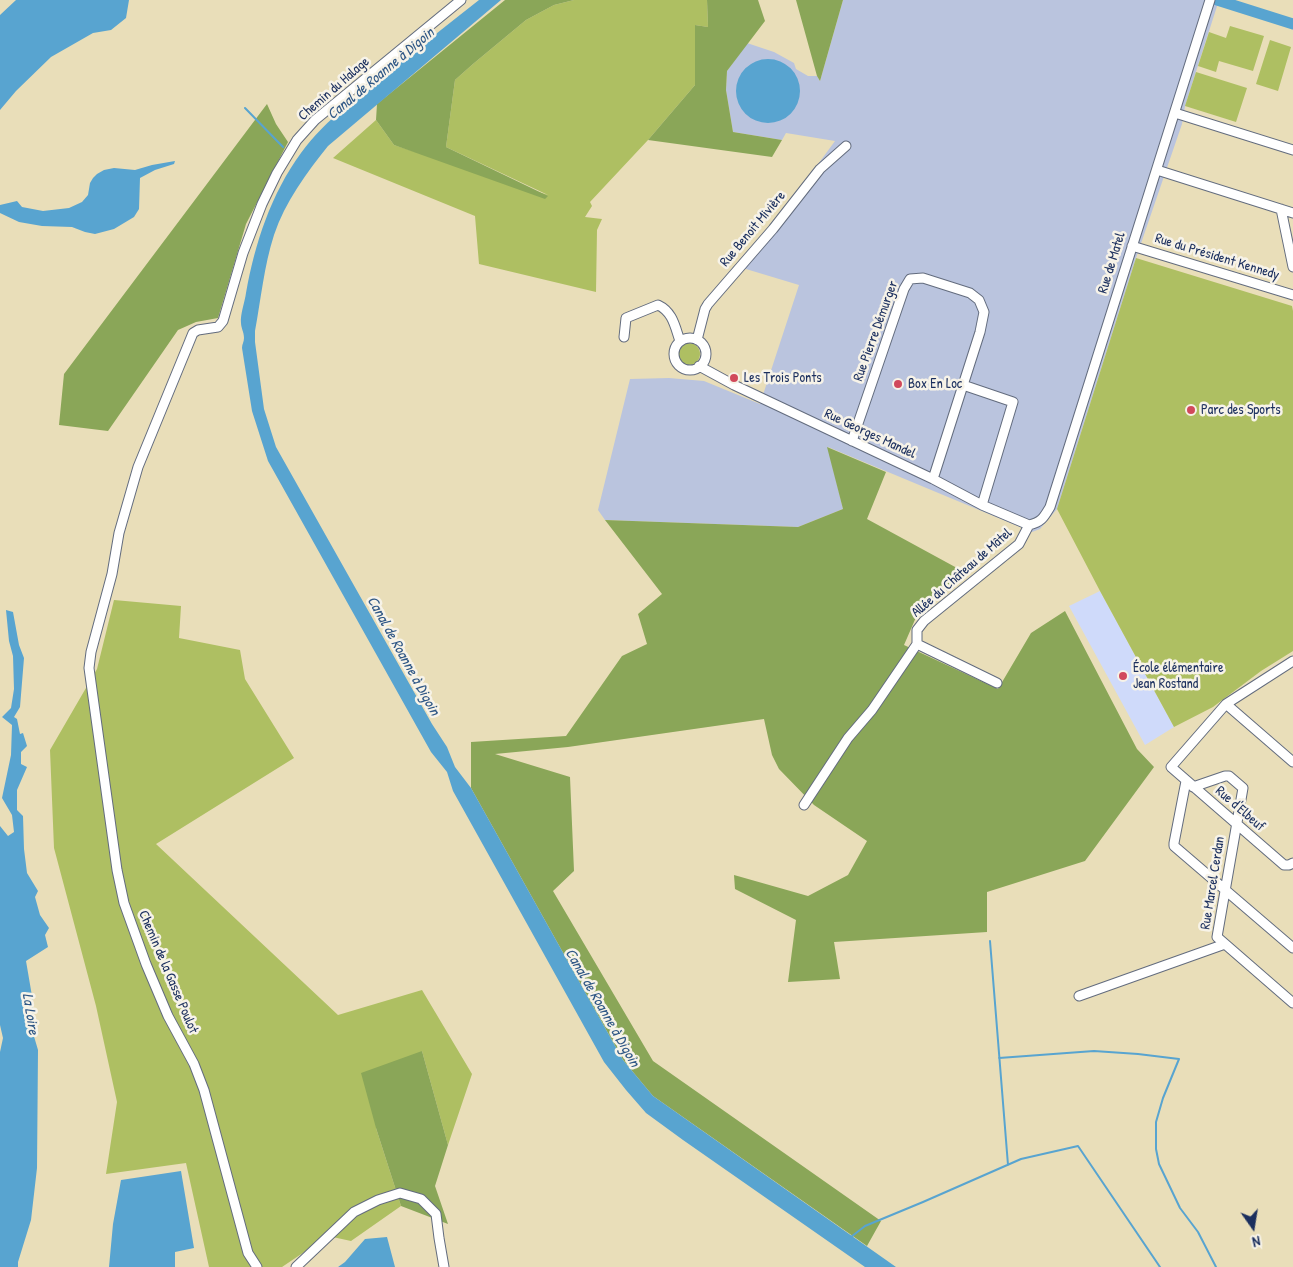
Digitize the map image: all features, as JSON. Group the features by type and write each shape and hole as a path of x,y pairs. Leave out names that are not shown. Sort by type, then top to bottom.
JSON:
{"street":[{"name":"Chemin du Halage","path":"90,679 88,668 91,652 112,574 119,533 138,467 193,333 198,330 218,327 223,321 243,253 262,204 277,173 297,140 315,120 461,0"},
{"name":"Rue de Matel","path":"1030,525 1038,523 1050,507 1210,1"},
{"path":"1175,113 1293,150"},
{"name":"Rue Benoit Mivière","path":"697,340 708,304 773,229 820,169 846,146"},
{"path":"1157,170 1293,213"},
{"path":"1281,209 1293,267"},
{"name":"Rue du Président Kennedy","path":"1132,246 1293,295"},
{"name":"Rue Pierre Démurger","path":"852,441 904,289 910,279 923,278 970,293 979,300 984,312 980,332 933,479"},
{"path":"624,337 626,318 658,305 670,313 680,341 688,338 697,340 703,346 705,350 704,359 699,366"},
{"name":"Rue Georges Mandel","path":"680,341 674,350 676,361 683,368 689,369 699,366 734,385 933,479 982,505 1030,525"},
{"path":"963,385 1013,402 982,505"},
{"name":"Allée du Château de Mâtel","path":"804,804 848,738 872,710 917,644 917,630 924,620 1019,544 1030,525"},
{"path":"917,644 997,683"},
{"path":"1293,661 1226,704 1293,762"},
{"name":"Chemin de la Gasse Poulot","path":"90,679 117,870 124,902 168,1016 194,1064 204,1090 248,1252 257,1267"},
{"name":"Rue d'Elbeuf","path":"1226,704 1171,767 1284,865 1293,864"},
{"name":"Rue Marcel Cerdan","path":"1193,787 1229,776 1243,788 1217,937 1293,1003"},
{"path":"1186,781 1174,846 1293,948"},
{"path":"1079,996 1225,944"},
{"path":"296,1267 354,1212 378,1200 400,1193 421,1199 436,1214 444,1267"}],"shaded area":[{"path":"843,0 1219,0 1185,106 1182,124 1136,258 1057,509 1040,529 1032,532 828,447 843,509 798,527 605,520 598,510 630,379 669,378 704,381 760,404 799,285 736,266 780,216 835,141 786,133 782,140 733,132 726,90 727,71 747,43 774,52 794,63 796,69 808,76 817,76 820,81"},
{"path":"1100,591 1174,727 1145,745 1069,606"}],"green space":[{"path":"505,0 574,0 554,5 526,20 455,80 446,147 548,196 545,199 394,145 376,120 377,104"},
{"path":"574,0 707,0 708,27 695,25 695,85 648,140 590,202 592,206 585,217 602,219 597,230 596,292 479,264 475,216 333,158 376,120 394,145 548,195 446,147 455,80 526,20 554,5"},
{"path":"707,0 758,0 765,21 727,71 726,90 733,132 782,140 772,157 648,140 695,85 695,25 708,27"},
{"path":"796,0 843,0 820,81 817,76"},
{"path":"1230,26 1264,36 1253,71 1219,61 1216,72 1198,66 1209,32 1226,38"},
{"path":"1270,40 1291,47 1278,91 1256,84"},
{"path":"1196,72 1247,88 1236,122 1185,106"},
{"path":"267,104 276,124 288,142 246,224 218,318 196,322 178,330 108,431 59,425 64,374"},
{"name":"Parc des Sports","path":"1136,258 1292,306 1293,311 1293,651 1261,671 1213,707 1174,727 1057,509"},
{"path":"685,343 693,343 700,350 700,358 693,365 685,365 678,358 678,350"},
{"path":"827,447 886,472 867,519 968,574 917,615 904,645 998,689 1031,633 1065,611 1137,749 1154,767 1085,861 987,892 987,932 834,942 840,979 788,982 796,920 735,889 734,875 808,896 848,875 867,841 814,805 779,769 772,755 764,719 568,747 495,754 570,777 574,871 553,891 653,1061 881,1221 867,1246 653,1096 623,1060 471,788 471,742 566,736 622,656 647,644 638,614 662,594 605,520 798,527 843,509"},
{"path":"114,600 181,606 179,638 240,650 245,679 294,758 156,844 338,1015 422,990 472,1074 448,1145 422,1051 376,1128 401,1206 351,1241 328,1236 282,1267 209,1267 186,1163 106,1174 117,1102 96,1006 54,848 50,750 97,669"},
{"path":"422,1051 448,1145 435,1186 448,1224 401,1206 361,1073"}],"water":[{"path":"16,0 129,0 126,18 111,30 93,33 51,57 16,91 0,110 0,15"},
{"path":"479,0 501,0 328,146 297,188 284,211 274,235 268,259 255,331 264,409 276,447 432,724 447,747 455,767 471,788 623,1060 653,1096 896,1267 865,1267 683,1140 646,1113 604,1062 453,791 447,772 431,752 268,461 252,411 242,348 244,334 241,320 254,256 273,202 290,169 301,153 333,117"},
{"path":"768,59 786,65 794,73 800,91 794,109 786,117 768,123 750,117 742,109 736,91 742,73 750,65"},
{"path":"175,161 174,164 155,170 140,178 139,209 134,217 114,229 95,234 72,227 42,226 19,222 0,213 0,205 17,201 22,207 43,211 69,208 82,202 88,195 93,178 104,170 114,168 135,170"},
{"name":"La Loire","path":"6,610 13,612 19,645 24,658 20,707 14,717 17,719 20,734 23,733 27,746 21,752 21,764 27,767 17,790 17,810 23,816 27,873 38,891 35,897 40,915 49,928 45,935 48,947 26,961 32,996 33,1033 38,1050 37,1168 31,1220 18,1267 0,1267 0,1052 3,1038 0,1025 0,826 8,836 14,832 12,815 2,798 11,755 12,725 2,717 11,708 14,689 13,656 9,641"},
{"path":"181,1171 194,1248 175,1252 175,1267 109,1267 113,1224 121,1180"},
{"path":"387,1237 395,1267 338,1267 345,1262 365,1239"}],"waterway":[{"path":"1217,0 1293,24"},
{"path":"245,108 283,147"},
{"path":"990,941 1008,1165"},
{"path":"999,1058 1094,1051 1179,1059 1163,1098 1156,1122 1156,1149 1159,1164 1180,1208 1198,1232 1216,1267"},
{"path":"851,1237 865,1226 1021,1159 1078,1146 1160,1267"}],"place":[{"name":"Les Trois Ponts","path":"734,378"},
{"name":"Box En Loc","path":"898,384"},
{"name":"Parc des Sports","path":"1191,410"},
{"name":"École élémentaire Jean Rostand","path":"1123,676"}],"water label":[{"name":"Canal de Roanne à Digoin","path":"381,74"},
{"name":"Canal de Roanne à Digoin","path":"403,656"},
{"name":"Canal de Roanne à Digoin","path":"602,1008"}]}
